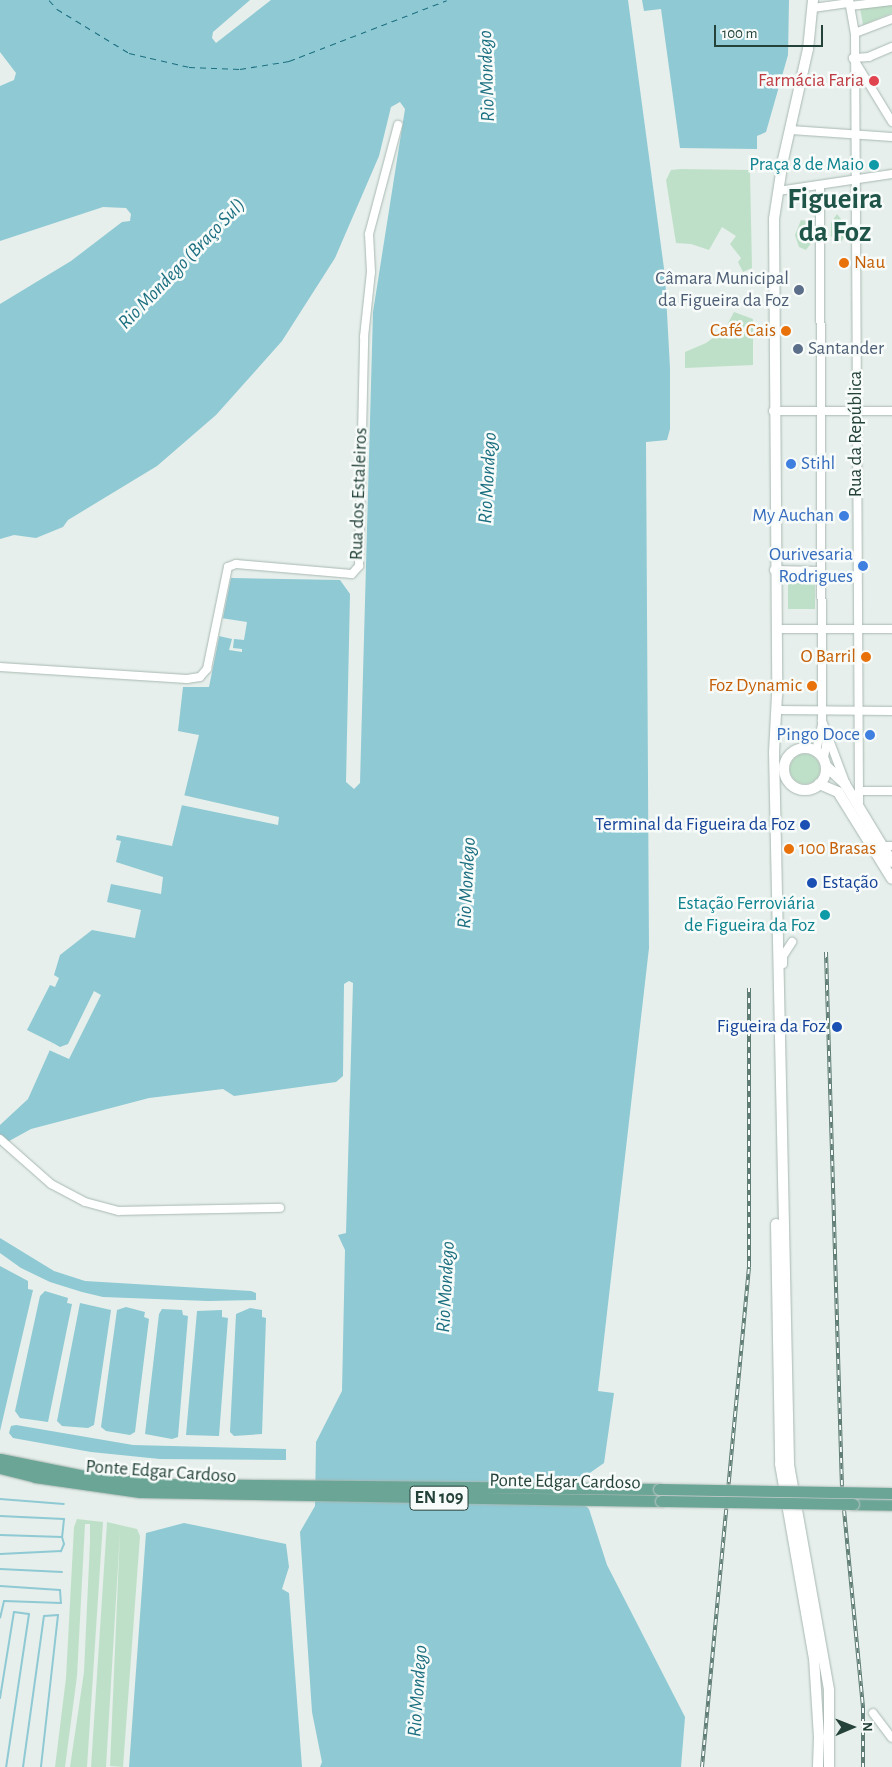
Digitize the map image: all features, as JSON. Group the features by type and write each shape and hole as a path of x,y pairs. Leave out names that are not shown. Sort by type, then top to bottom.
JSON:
{"main road":[{"path":"813,4 808,49 778,191 774,220 773,411 777,751 783,770 795,786 807,788 819,784 838,792 892,879"},
{"path":"777,738 778,745 792,752 822,758 845,784 859,808 887,846 892,862"},
{"path":"777,738 774,752 779,1053 782,1426 780,1464 814,1658 820,1737 818,1767"},
{"path":"775,802 783,770 792,752"},
{"path":"819,784 822,758"},
{"path":"775,802 795,786"},
{"path":"782,1426 829,1690 829,1767"},
{"name":"Ponte Edgar Cardoso","path":"0,1459 85,1476 152,1484 892,1493"},
{"name":"Ponte Edgar Cardoso","path":"0,1468 43,1479 140,1492 892,1505"}],"street":[{"path":"813,4 892,1"},
{"path":"850,3 855,33 853,58 856,180"},
{"path":"855,33 892,19"},
{"path":"853,58 874,55 892,47"},
{"path":"853,58 892,122"},
{"name":"Rua dos Estaleiros","path":"0,667 187,679 200,677 207,669 228,567 236,564 352,574 359,566 364,337 371,272 369,234 398,125"},
{"path":"791,130 892,137"},
{"path":"778,191 892,174"},
{"name":"Rua da República","path":"856,180 856,629 859,808"},
{"path":"820,185 822,758"},
{"path":"773,411 856,409 892,411"},
{"path":"774,570 821,571"},
{"path":"777,629 892,629"},
{"path":"777,710 892,711"},
{"path":"822,721 845,784"},
{"path":"822,758 827,739"},
{"path":"859,791 892,791"},
{"path":"779,1053 783,1037 783,956 792,942"},
{"path":"0,1139 51,1184 85,1202 119,1211 280,1208"},
{"path":"873,1713 892,1738"}],"green space":[{"path":"892,4 892,13 863,25 860,8"},
{"path":"671,170 750,170 752,268 743,272 738,262 741,258 730,244 736,236 722,227 709,250 691,244 676,243 666,180"},
{"path":"837,214 845,224 844,238 839,244 831,236 831,223"},
{"path":"801,220 807,221 812,227 812,242 806,250 799,247 795,235"},
{"path":"734,312 753,319 753,365 685,368 685,352 706,343 725,329"},
{"path":"788,577 815,577 815,609 788,609"},
{"path":"805,754 816,758 820,769 816,780 805,784 794,780 790,769 794,758"},
{"path":"77,1519 103,1522 87,1767 70,1767 84,1672 90,1524 85,1524 77,1676 65,1767 55,1767 66,1678 74,1527"},
{"path":"107,1522 137,1529 140,1536 123,1767 110,1766 120,1532 106,1767 91,1767"}],"water":[{"path":"0,0 250,0 213,32 212,38 216,43 271,0 628,0 665,276 670,368 670,429 667,440 646,442 649,948 598,1391 614,1393 604,1463 574,1484 576,1497 589,1509 607,1565 685,1717 681,1767 320,1767 322,1762 312,1712 300,1532 315,1506 316,1442 342,1391 345,1250 338,1235 346,1233 353,983 349,981 344,984 343,1076 336,1082 234,1096 223,1089 149,1098 31,1129 0,1146 0,1125 28,1099 53,1043 27,1030 50,985 55,987 59,978 54,975 60,955 92,930 135,938 141,910 107,902 111,884 161,894 163,877 116,862 121,841 116,840 117,835 172,846 199,735 178,731 183,687 209,687 231,578 340,580 350,594 346,782 354,789 360,783 373,312 405,109 400,102 391,107 379,156 335,258 282,341 216,415 157,466 68,520 63,527 36,538 14,535 0,539 0,304 71,261 122,222 130,221 131,214 126,208 103,207 0,241 0,86 14,80 16,73 0,52"},
{"path":"642,0 789,0 788,55 766,132 757,136 757,149 680,148 661,9 644,11"},
{"path":"0,1238 54,1271 85,1281 251,1291 256,1293 256,1300 208,1301 103,1297 82,1292 50,1282 21,1268 0,1253"},
{"path":"0,1266 28,1281 28,1289 33,1290 0,1431"},
{"path":"45,1291 68,1298 67,1303 72,1304 48,1422 20,1418 15,1411 40,1296"},
{"path":"80,1303 111,1310 94,1425 88,1428 62,1426 57,1421"},
{"path":"126,1307 145,1312 144,1317 149,1319 135,1432 130,1435 106,1431 101,1427 117,1310"},
{"path":"250,1308 262,1310 262,1317 266,1318 262,1434 234,1436 230,1432 236,1314"},
{"path":"162,1309 182,1310 183,1315 188,1316 178,1437 172,1439 145,1434 159,1314"},
{"path":"222,1310 222,1317 228,1318 219,1436 186,1435 197,1311"},
{"path":"16,1425 133,1445 286,1449 286,1460 160,1459 91,1452 13,1438 9,1433 11,1426"},
{"path":"184,1523 286,1544 289,1567 282,1589 289,1593 302,1767 129,1767 146,1533"}],"pier":[{"path":"221,618 247,622 244,640 234,639 233,648 242,649 242,652 229,650 232,639 219,636"},
{"path":"183,795 279,817 278,825 181,805"},
{"path":"94,991 101,995 69,1059 49,1050 53,1043 60,1047 68,1044"}],"waterway":[{"path":"0,1499 64,1504"},
{"path":"0,1516 64,1519 62,1537"},
{"path":"0,1535 62,1537 64,1544 61,1551 0,1554"},
{"path":"0,1569 62,1572"},
{"path":"0,1586 60,1590 61,1603 4,1601 0,1618"},
{"path":"0,1698 14,1612 29,1614 6,1767"},
{"path":"23,1767 44,1616 58,1615 41,1767"}],"ferry route":[{"path":"49,0 57,9 129,53 189,67 240,69 289,61 447,0"}],"railway":[{"path":"826,952 842,1489 863,1708 863,1767"},
{"path":"702,1767 749,1267 749,988"}],"place":[{"name":"Farmácia Faria","path":"874,81"},
{"name":"Praça 8 de Maio","path":"874,165"},
{"name":"Nau","path":"844,263"},
{"name":"Câmara Municipal da Figueira da Foz","path":"799,290"},
{"name":"Café Cais","path":"786,331"},
{"name":"Santander","path":"798,349"},
{"name":"Stihl","path":"791,464"},
{"name":"My Auchan","path":"844,516"},
{"name":"Ourivesaria Rodrigues","path":"863,566"},
{"name":"O Barril","path":"866,657"},
{"name":"Foz Dynamic","path":"812,686"},
{"name":"Pingo Doce","path":"870,735"},
{"name":"Terminal da Figueira da Foz","path":"805,825"},
{"name":"100 Brasas","path":"789,849"},
{"name":"Estação","path":"812,883"},
{"name":"Estação Ferroviária de Figueira da Foz","path":"825,915"},
{"name":"Figueira da Foz","path":"837,1027"}],"district":[{"name":"Figueira da Foz","path":"835,216"}],"water label":[{"name":"Rio Mondego","path":"487,76"},
{"name":"Rio Mondego (Braço Sul)","path":"182,264"},
{"name":"Rio Mondego","path":"488,478"},
{"name":"Rio Mondego","path":"467,883"},
{"name":"Rio Mondego","path":"446,1287"},
{"name":"Rio Mondego","path":"418,1691"}]}
